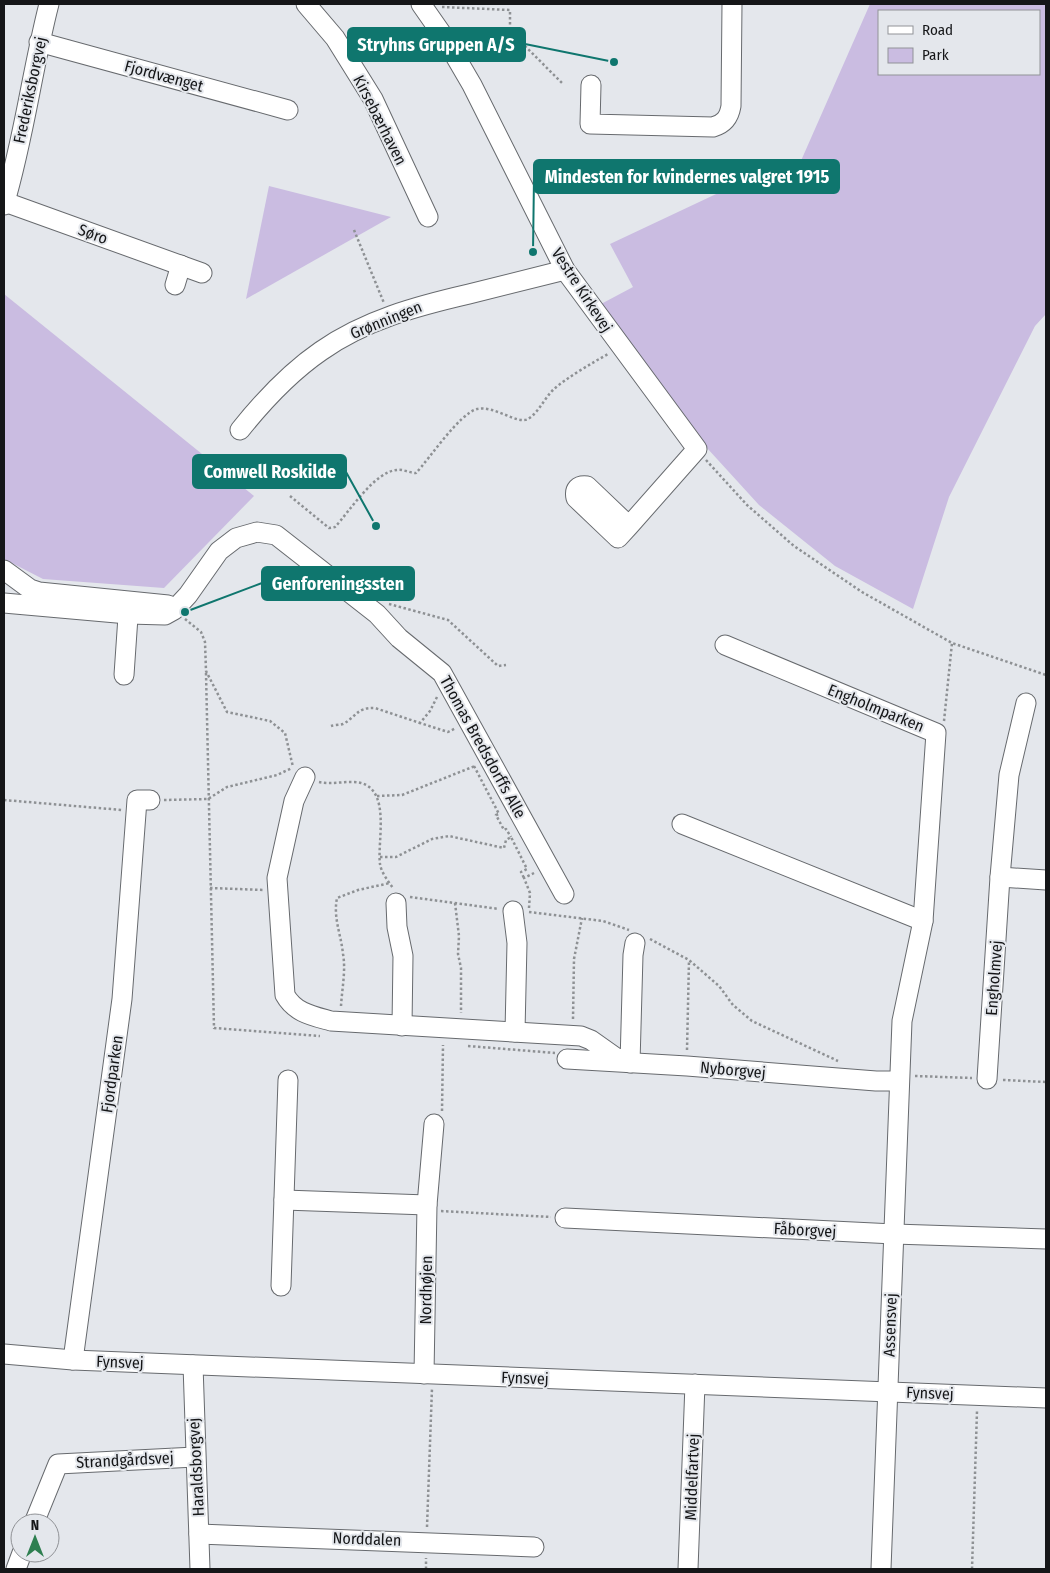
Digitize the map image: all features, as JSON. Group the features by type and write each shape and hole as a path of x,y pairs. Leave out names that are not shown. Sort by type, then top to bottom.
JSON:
{"street":[{"name":"Frederiksborgvej","path":"4,204 24,127 39,42 49,4"},
{"name":"Kirsebærhaven","path":"306,4 335,38 373,99 428,217"},
{"name":"Vestre Kirkevej","path":"421,4 444,37 472,85 565,270 619,346 697,449"},
{"path":"591,85 590,124 713,127 720,125 726,120 731,106 732,4"},
{"name":"Fjordvænget","path":"39,42 288,110"},
{"name":"Søro","path":"4,204 202,273"},
{"path":"175,285 181,265"},
{"name":"Grønningen","path":"240,430 264,400 291,374 322,350 354,331 389,316 424,305 565,270"},
{"path":"629,526 697,449"},
{"name":"Thomas Bredsdorffs Alle","path":"174,610 188,595 219,552 236,538 257,532 276,534 381,608 399,638 442,673 444,697 462,725 482,763 564,894"},
{"path":"4,570 49,600"},
{"path":"4,603 49,600 129,607 158,616 165,615 174,610"},
{"path":"124,675 129,607"},
{"path":"381,608 452,664"},
{"name":"Engholmparken","path":"725,645 936,733 923,921 902,1021 899,1081"},
{"name":"Engholmvej","path":"987,1079 1000,877 1009,775 1026,703"},
{"path":"299,772 277,878 277,890 285,995 295,1009 303,1013 331,1022 402,1026 462,1038 514,1032 580,1036 591,1040 615,1057 630,1063 633,955 639,938"},
{"name":"Fjordparken","path":"73,1360 122,999 143,806"},
{"path":"682,824 923,921"},
{"path":"1000,877 1046,880"},
{"path":"400,897 397,926 404,956 402,1026"},
{"path":"514,1032 517,943 521,911"},
{"name":"Nyborgvej","path":"567,1059 687,1066 876,1081 899,1081"},
{"path":"281,1286 288,1080"},
{"name":"Assensvej","path":"881,1569 899,1081"},
{"name":"Nordhøjen","path":"428,1374 427,1205 434,1124"},
{"path":"284,1200 427,1205"},
{"name":"Fåborgvej","path":"565,1218 894,1234 1046,1239"},
{"name":"Fynsvej","path":"4,1354 73,1360 1046,1398"},
{"name":"Haraldsborgvej","path":"193,1365 200,1569"},
{"name":"Middelfartvej","path":"688,1569 695,1384"},
{"name":"Strandgårdsvej","path":"38,1513 58,1464 195,1456"},
{"name":"Norddalen","path":"199,1534 426,1541 534,1547"}],"path":[{"path":"440,4 443,8 510,10 510,31 563,84"},
{"path":"354,230 389,316"},
{"path":"290,496 329,528 335,527 367,488 385,474 397,470 416,473 463,417 476,409 493,409 517,420 526,420 534,414 554,389 619,346"},
{"path":"697,449 747,505 794,546 862,592 952,643 1046,675"},
{"path":"381,608 448,620 498,666 506,665"},
{"path":"174,610 201,632 206,642 214,1028"},
{"path":"936,733 944,723 952,643"},
{"path":"206,671 227,712 270,721 284,733 299,772"},
{"path":"420,723 444,697"},
{"path":"330,726 342,724 359,711 368,708 375,708 448,732 462,725"},
{"path":"450,721 462,725"},
{"path":"470,759 482,763"},
{"path":"377,796 402,795 482,763"},
{"path":"482,763 499,814 496,815 504,830 506,829 511,837 527,869 521,872 530,893 521,911"},
{"path":"4,800 143,806 208,798 227,787 277,775 299,772 321,783 362,783 377,796 382,813 380,867 400,897 603,921 689,960 719,986 733,1005 752,1021 843,1064"},
{"path":"380,857 396,857 418,845 439,837 449,836 504,848 506,840 511,837"},
{"path":"524,878 548,866"},
{"path":"340,1022 344,955 336,919 337,898 390,883"},
{"path":"210,888 277,890"},
{"path":"455,903 459,936 458,954 461,968 462,1038 566,1054 567,1059"},
{"path":"572,1036 574,959 582,918"},
{"path":"687,1066 689,960"},
{"path":"434,1124 441,1116 443,1045"},
{"path":"427,1205 438,1211 565,1218"},
{"path":"426,1569 428,1374"},
{"path":"972,1569 977,1395"}],"green space":[{"path":"870,4 1046,4 1046,314 1035,326 949,497 913,609 835,566 759,505 707,448 601,304 633,287 610,244 731,187 800,163"},
{"path":"269,186 391,217 246,299"},
{"path":"4,294 254,496 164,588 43,579 4,559"}],"place":[{"name":"Stryhns Gruppen A/S","path":"614,62"},
{"name":"Mindesten for kvindernes valgret 1915","path":"533,252"},
{"name":"Comwell Roskilde","path":"376,526"},
{"name":"Genforeningssten","path":"185,612"}]}
